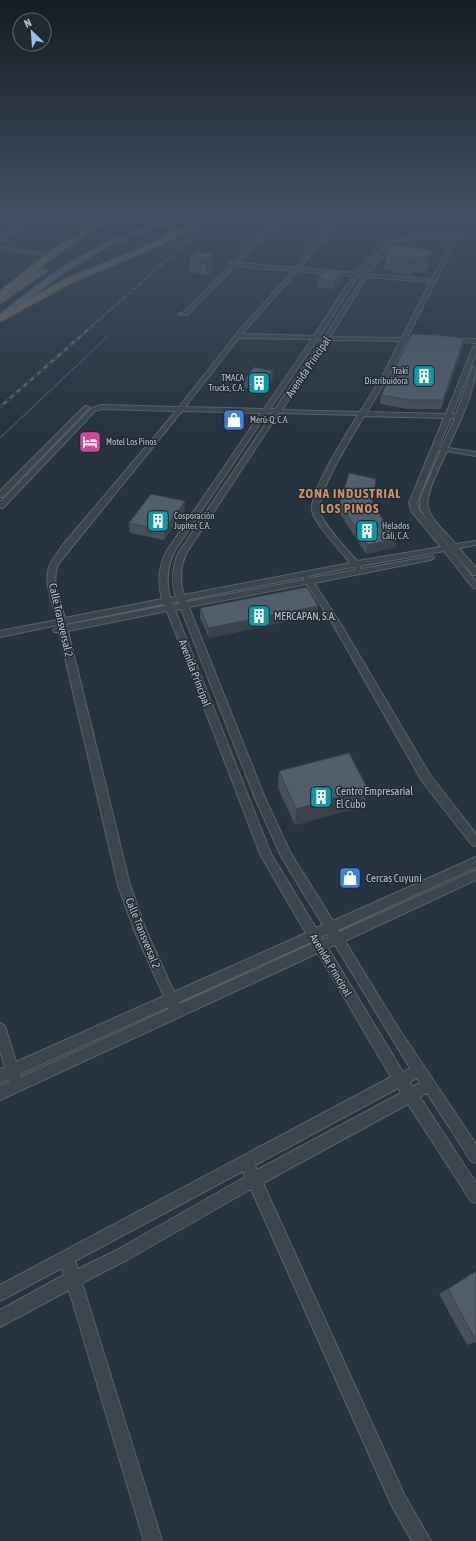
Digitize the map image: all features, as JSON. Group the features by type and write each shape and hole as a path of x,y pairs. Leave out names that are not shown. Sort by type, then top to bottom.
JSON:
{"highway":[{"path":"0,296 10,288"},
{"path":"0,318 55,288"}],"main road":[{"path":"0,302 20,288"},
{"path":"0,318 38,288"}],"street":[{"path":"207,288 179,314 185,314 210,288"},
{"name":"Calle Transversal 2","path":"177,1012 140,930 124,885 51,580 51,570 54,562 182,407 239,334 280,288"},
{"name":"Avenida Principal","path":"353,288 323,336 166,561 162,583 253,826 272,868 401,1081 476,1196"},
{"path":"359,572 355,564 325,527 318,515 316,507 319,494 339,452 386,375 430,288"},
{"path":"239,334 417,338"},
{"path":"446,339 476,340"},
{"path":"476,347 414,500 414,508 476,572"},
{"path":"476,367 460,414 426,493 424,508 476,586"},
{"path":"0,506 96,405"},
{"path":"2,492 87,406 460,414"},
{"name":"Avenida Principal","path":"273,409 180,558 176,567 176,584 270,822 286,855 419,1070 476,1156"},
{"path":"71,422 80,423"},
{"path":"436,445 476,454"},
{"path":"445,447 476,450"},
{"path":"2,492 14,491"},
{"path":"414,508 424,508"},
{"path":"0,640 62,625 169,604 308,578 359,572 454,551 476,543"},
{"path":"308,578 355,564 476,549"},
{"path":"166,561 180,558"},
{"path":"166,561 176,567"},
{"path":"308,578 418,765 441,799 476,842"},
{"path":"0,634 62,625"},
{"path":"240,791 256,787"},
{"path":"253,826 270,822"},
{"path":"0,1076 476,862"},
{"path":"0,1094 476,875"},
{"path":"0,1028 17,1086"},
{"path":"0,1293 67,1259 419,1070"},
{"path":"0,1319 73,1279 120,1256 253,1180 429,1085"},
{"path":"246,1162 398,1500 422,1541"},
{"path":"67,1259 153,1541"}],"building":[{"name":"Traki Distribuidora","path":"412,334 464,338 443,400 409,400 381,395"},
{"path":"254,367 273,371 264,382 245,379"},
{"name":"Helados Cali, C.A.","path":"349,473 376,479 372,504 397,539 367,545 340,503"},
{"path":"151,494 185,501 164,531 129,523"},
{"path":"307,587 318,606 208,628 200,608"},
{"path":"349,753 368,789 296,809 279,771"},
{"path":"476,1271 476,1341 448,1289"}],"waterway":[{"path":"0,438 107,337"}],"railway":[{"path":"89,329 135,288"},
{"path":"0,407 90,328"}],"place":[{"name":"Traki Distribuidora","path":"424,376"},
{"name":"TMACA Trucks, C.A.","path":"259,383"},
{"name":"Merú-Q, C.A.","path":"234,420"},
{"name":"Motel Los Pinos","path":"90,442"},
{"name":"Cosporación Jupiter, C.A.","path":"158,521"},
{"name":"Helados Cali, C.A.","path":"367,531"},
{"name":"MERCAPAN, S.A.","path":"259,616"},
{"name":"Centro Empresarial El Cubo","path":"321,797"},
{"name":"Cercas Cuyuni","path":"350,878"}],"district":[{"name":"ZONA INDUSTRIAL LOS PINOS","path":"350,500"}]}
